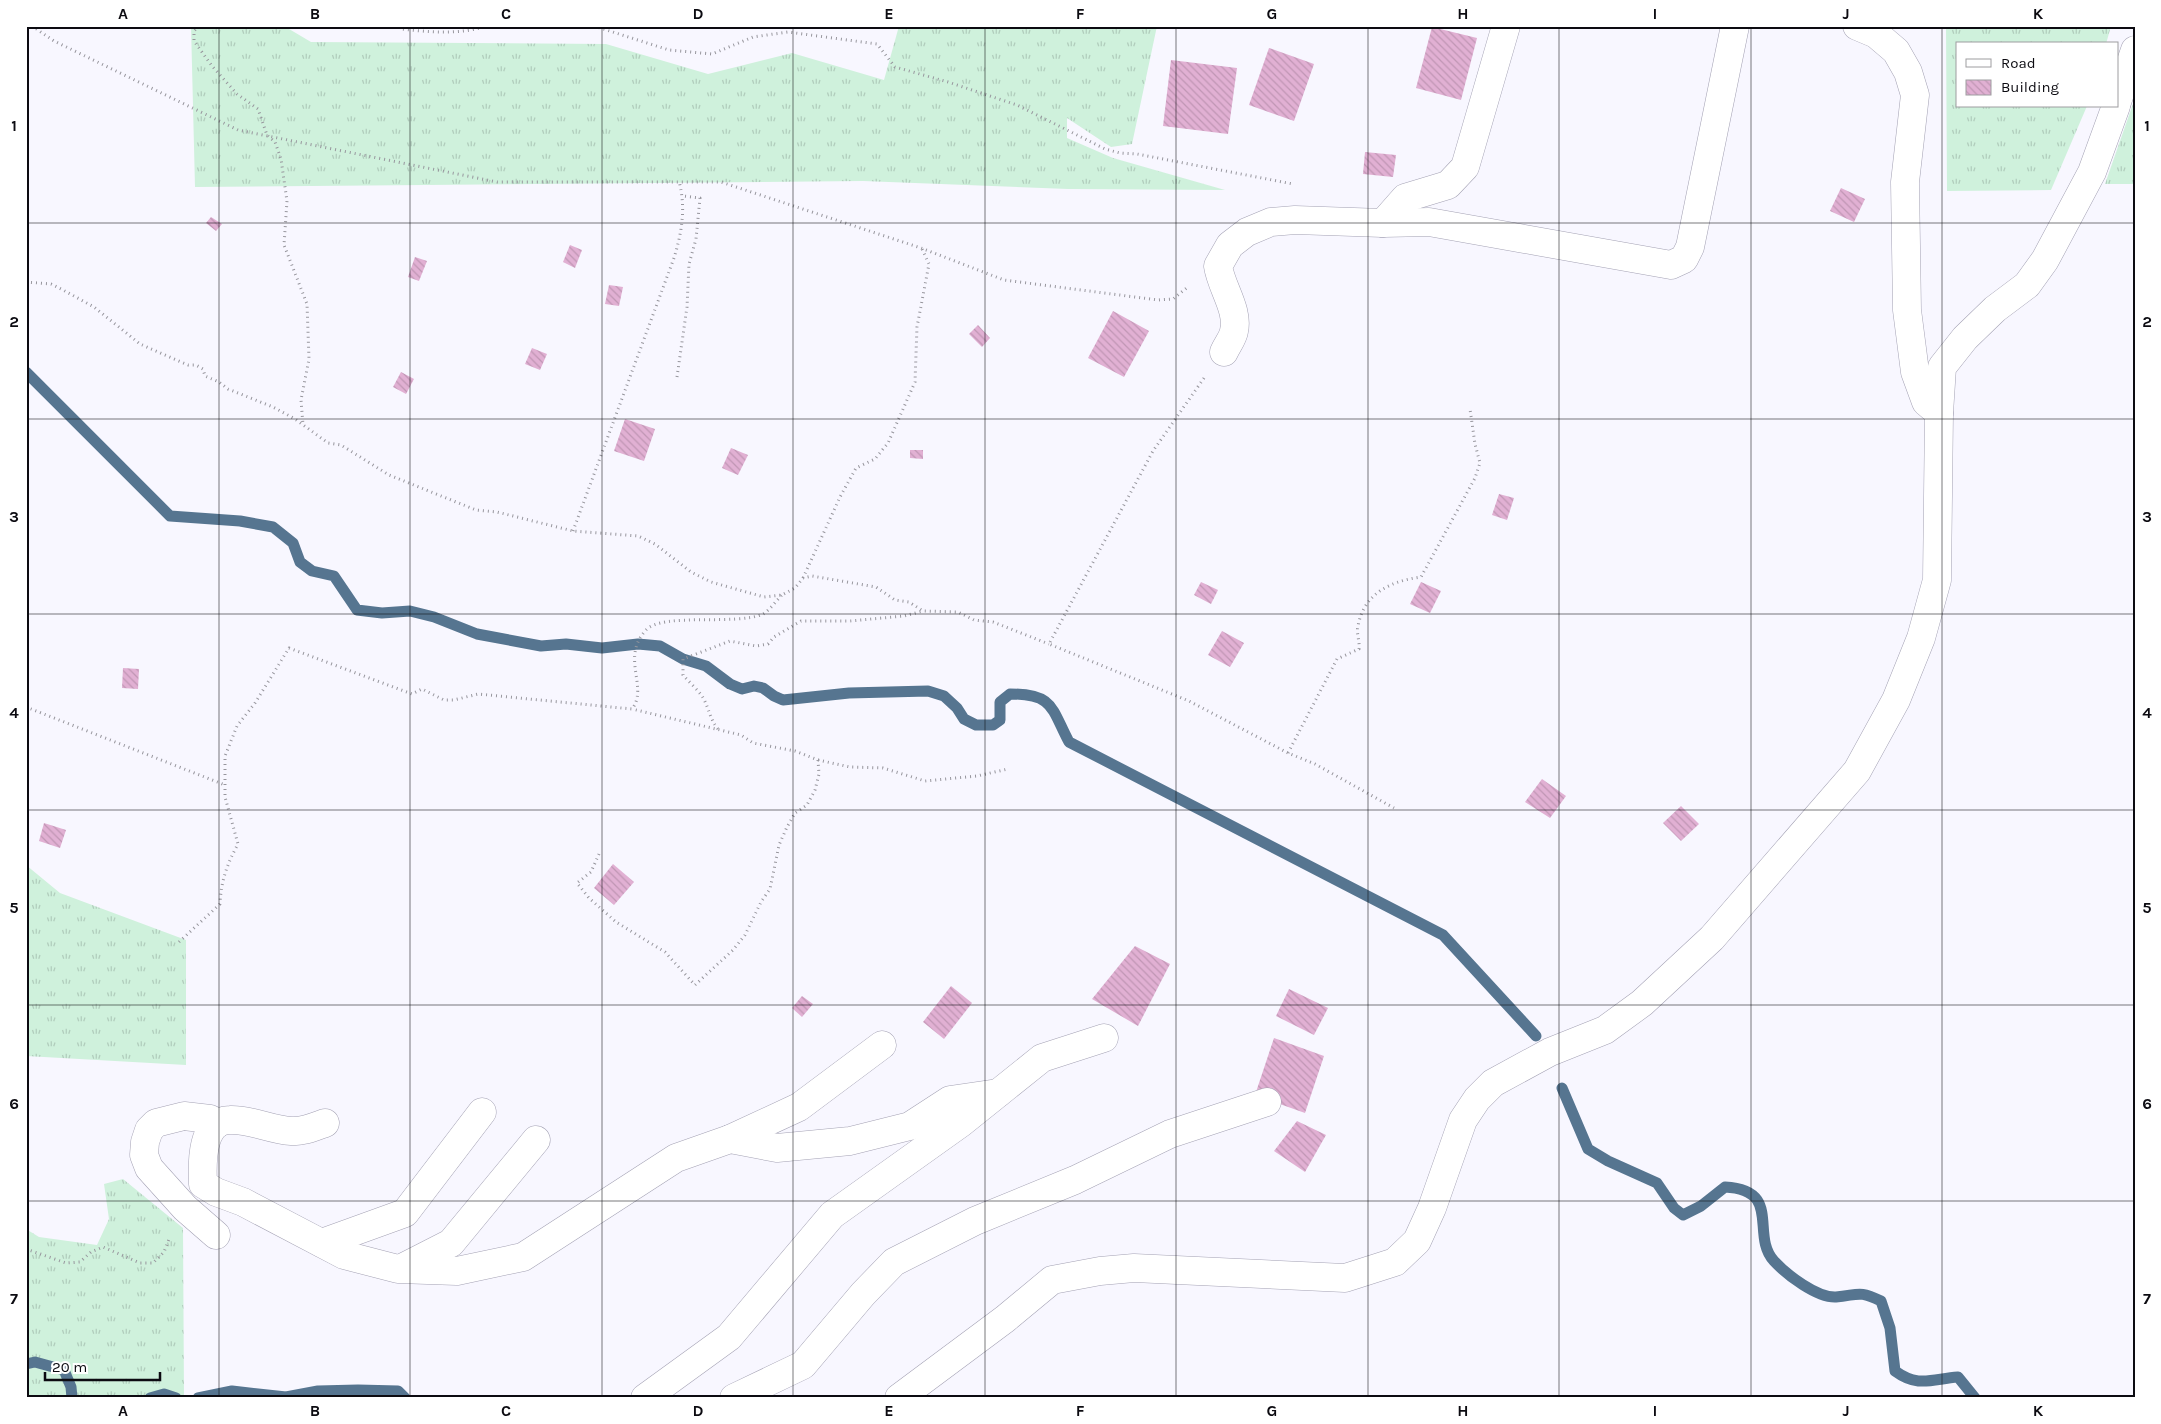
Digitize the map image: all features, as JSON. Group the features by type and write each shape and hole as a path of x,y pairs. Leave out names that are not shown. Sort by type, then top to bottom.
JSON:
{"street":[{"path":"1383,223 1405,198 1448,185 1465,167 1506,26"},
{"path":"1224,352 1234,332 1236,320 1220,280 1218,266 1230,245 1247,232 1271,222 1295,220 1383,223 1429,222 1671,265 1684,258 1690,247 1735,26"},
{"path":"1857,26 1876,34 1896,51 1908,72 1915,95 1904,182 1907,310 1915,372 1926,402 1939,413"},
{"path":"2118,99 2135,50"},
{"path":"898,1398 1004,1319 1052,1280 1100,1271 1134,1268 1345,1278 1395,1262 1417,1242 1432,1208 1462,1120 1477,1099 1493,1083 1550,1052 1604,1030 1642,1003 1712,938 1857,771 1896,700 1920,638 1937,580 1939,413 1942,367 1965,338 1995,309 2027,285 2045,260 2092,172 2115,108"},
{"path":"645,1398 729,1337 832,1215 961,1123 1042,1058 1104,1038"},
{"path":"325,1123 307,1130 291,1131 229,1120 218,1123 209,1131 202,1166 203,1184 216,1192 243,1202 344,1255 398,1270 457,1271 523,1257 676,1158 730,1139 799,1107 882,1044"},
{"path":"730,1139 778,1148 850,1141 910,1126 950,1100 998,1094"},
{"path":"734,1398 803,1365 863,1294 894,1262 975,1221 1075,1180 1170,1134 1267,1102"},
{"path":"322,1243 405,1213 482,1112"},
{"path":"216,1234 184,1208 149,1168 144,1155 145,1142 149,1130 156,1123 184,1116 210,1119 218,1123"},
{"path":"398,1270 451,1243 536,1140"}],"path":[{"path":"32,26 54,41 238,130 497,182 720,182 921,248 1004,280 1158,300 1173,299 1205,271 1218,266"},
{"path":"199,26 194,31 194,41 212,66 237,94 258,109 267,135 275,142 281,159 287,201 284,245 307,304 309,359 301,400 303,425"},
{"path":"401,26 401,28 423,31 471,31 487,26"},
{"path":"594,26 669,50 712,54 753,38 788,32 877,44 894,67 948,82 1017,105 1105,149 1301,186"},
{"path":"573,531 682,234 683,196 679,181"},
{"path":"677,377 687,308 689,264 696,240 700,198 683,196"},
{"path":"632,709 637,701 635,654 640,638 648,628 663,622 749,617 764,614 782,595 795,588 803,578 856,468 875,459 888,444 915,382 917,326 929,264 921,248"},
{"path":"26,282 52,284 94,308 140,344 188,365 196,365 203,369 205,376 219,382 228,389 273,407 303,425 328,444 341,445 389,475 487,513 497,512 573,531 638,536 655,544 691,572 711,582 764,597 782,595"},
{"path":"1049,644 1153,451 1224,352"},
{"path":"1288,753 1336,660 1359,649 1360,640 1357,628 1362,611 1376,592 1400,579 1421,577 1475,478 1480,463 1475,444 1470,408"},
{"path":"803,578 812,576 876,587 894,600 909,602 923,610"},
{"path":"718,729 710,719 708,708 701,696 684,675 684,660 730,641 756,646 768,644 774,637 801,621 850,621 904,616 923,610 958,612 974,620 993,622 1189,701 1288,753 1323,769 1394,808"},
{"path":"179,942 220,904 221,887 227,864 238,844 225,797 226,756 237,726 255,703 289,648 412,694 422,689 444,700 454,700 478,694 632,709 741,735 753,743 795,751 818,760 850,768 883,768 925,782 977,776 1008,769"},
{"path":"26,706 226,785"},
{"path":"599,854 591,872 577,882 589,898 616,922 665,952 695,985 733,950 746,935 761,902 770,889 779,845 787,827 795,813 807,805 815,790 819,774 818,760"},
{"path":"26,1249 66,1263 80,1262 91,1252 103,1247 140,1263 153,1263 164,1252 184,1208"}],"green space":[{"path":"191,26 284,26 311,42 606,44 708,74 792,53 884,80 899,26 1157,26 1132,144 1111,147 1067,118 1067,138 1113,158 1225,190 1068,189 863,181 195,187"},
{"path":"1946,26 2111,26 2107,42 1956,42 1956,108 2086,108 2051,190 1947,191"},
{"path":"2135,98 2135,184 2105,184"},
{"path":"26,865 60,893 186,940 186,1065 26,1056"},
{"path":"123,1179 183,1228 184,1398 26,1398 26,1229 39,1237 97,1245 109,1219 104,1184"}],"building":[{"path":"1432,27 1477,38 1461,100 1416,88"},
{"path":"1269,48 1314,64 1294,121 1249,105"},
{"path":"1171,60 1237,68 1228,134 1163,126"},
{"path":"1365,152 1396,155 1393,177 1363,174"},
{"path":"1841,188 1865,199 1854,222 1830,211"},
{"path":"211,217 222,224 216,231 206,223"},
{"path":"570,245 582,250 575,268 563,262"},
{"path":"415,257 427,261 419,281 408,277"},
{"path":"609,285 623,287 619,306 605,304"},
{"path":"1113,311 1149,331 1124,377 1088,358"},
{"path":"978,325 990,338 982,347 969,334"},
{"path":"532,348 547,354 540,370 525,364"},
{"path":"401,372 414,379 406,394 393,387"},
{"path":"625,419 655,429 644,461 614,451"},
{"path":"731,448 748,455 738,475 722,468"},
{"path":"910,450 923,450 923,459 910,458"},
{"path":"1499,494 1514,498 1507,520 1492,515"},
{"path":"1201,582 1218,590 1211,604 1194,595"},
{"path":"1421,582 1441,591 1430,613 1410,604"},
{"path":"1222,631 1244,643 1230,667 1208,655"},
{"path":"123,668 139,669 138,689 122,688"},
{"path":"1542,779 1566,796 1550,818 1525,802"},
{"path":"1681,806 1699,824 1681,841 1663,823"},
{"path":"44,823 66,830 60,848 39,841"},
{"path":"613,864 634,882 614,905 594,888"},
{"path":"1135,946 1170,964 1138,1026 1092,999"},
{"path":"951,986 972,1003 944,1039 923,1022"},
{"path":"1289,989 1328,1008 1314,1035 1276,1016"},
{"path":"802,996 813,1004 802,1017 792,1008"},
{"path":"1274,1038 1324,1056 1305,1113 1255,1095"},
{"path":"1297,1121 1326,1135 1305,1172 1274,1151"}],"waterway":[{"path":"26,372 170,516 240,521 273,527 293,543 300,562 312,571 334,576 357,610 382,613 410,611 434,617 477,634 541,646 566,644 602,648 638,644 660,646 683,659 706,666 730,684 742,689 754,686 763,688 783,700 849,693 928,691 944,696 957,708 964,719 976,725 993,725 1000,720 1000,702 1010,694 1024,695 1043,700 1054,712 1069,742 1443,935 1536,1036"},
{"path":"1562,1088 1588,1149 1608,1161 1657,1183 1674,1208 1683,1215 1701,1206 1725,1187 1743,1190 1754,1196 1760,1205 1767,1250 1780,1267 1794,1279 1820,1294 1836,1297 1863,1294 1881,1301 1890,1328 1895,1371 1918,1381 1958,1377 1975,1398"},
{"path":"26,1364 35,1362 64,1370 71,1387 72,1398"},
{"path":"198,1398 232,1391 286,1397 318,1391 358,1390 398,1391 405,1398"},
{"path":"150,1398 164,1394 176,1398"}]}
